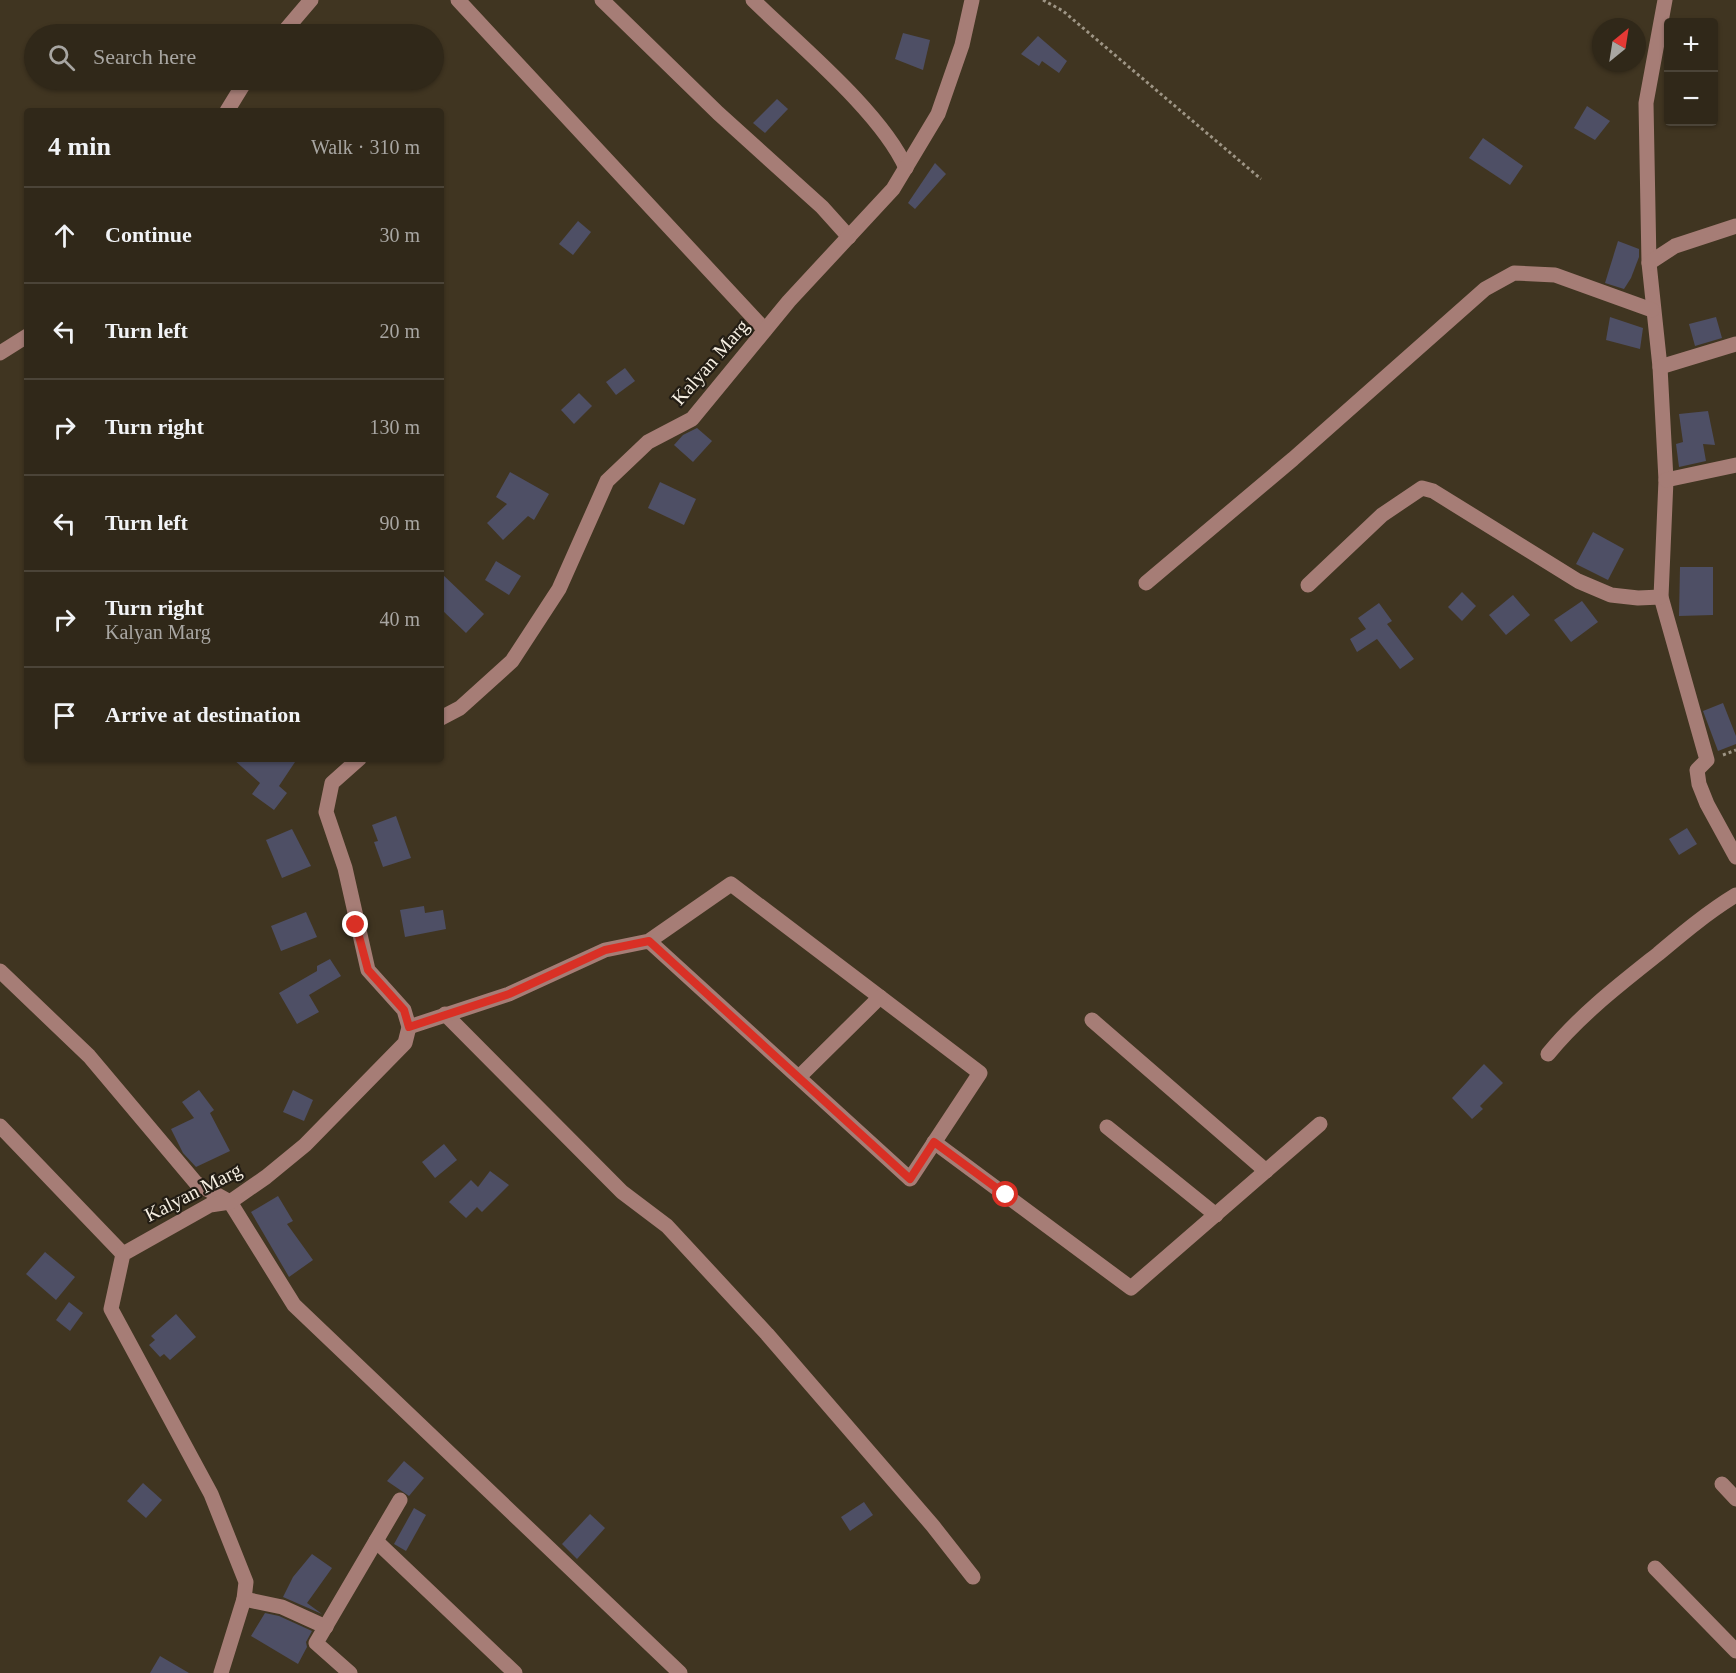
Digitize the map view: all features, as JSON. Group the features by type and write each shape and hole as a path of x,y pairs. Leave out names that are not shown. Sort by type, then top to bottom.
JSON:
{"street":[{"path":"291,24 311,0"},
{"path":"458,0 765,330"},
{"path":"602,0 718,113 822,207 849,237"},
{"path":"753,0 846,90 896,146 906,168"},
{"name":"Kalyan Marg","path":"444,716 460,708 512,661 559,589 607,481 648,442 692,419 765,330 893,189 938,114 962,45 972,0"},
{"path":"1665,0 1646,103 1649,263 1652,310 1660,367 1666,480 1661,597 1707,760 1697,770 1699,784 1736,857"},
{"path":"229,108 240,90"},
{"path":"1649,263 1675,246 1736,226"},
{"path":"1146,583 1293,459 1485,289 1514,273 1555,275 1652,310"},
{"path":"0,353 24,338"},
{"path":"1660,367 1736,344"},
{"path":"1666,480 1736,465"},
{"path":"1308,585 1382,515 1422,488 1433,491 1578,581 1611,595 1638,598 1661,597"},
{"path":"356,762 332,783 326,812 345,868 368,970 404,1010 409,1027 509,994 605,950 649,941 731,884 980,1073 910,1179 649,941"},
{"path":"1548,1054 1568,1030 1616,987 1716,907 1736,895"},
{"path":"0,971 89,1056 196,1183 230,1202 294,1305 680,1673"},
{"path":"799,1077 880,997"},
{"path":"445,1014 622,1192 675,1234 767,1334 933,1526 973,1577"},
{"path":"1092,1020 1266,1171"},
{"name":"Kalyan Marg","path":"123,1254 210,1205 230,1202 305,1145 405,1043 409,1027"},
{"path":"934,1142 1131,1288 1320,1124"},
{"path":"0,1126 123,1254 111,1308 211,1494 246,1582 244,1599 221,1673"},
{"path":"1107,1127 1216,1215"},
{"path":"1722,1484 1736,1499"},
{"path":"350,1673 316,1643 400,1500"},
{"path":"376,1541 515,1673"},
{"path":"1655,1568 1736,1651"},
{"path":"244,1599 282,1607 326,1627"}],"path":[{"path":"1043,0 1071,18 1262,179"}],"building":[{"path":"903,33 930,40 923,70 895,59"},
{"path":"1038,36 1067,61 1059,73 1042,61 1039,66 1021,54"},
{"path":"777,99 788,109 765,133 753,123"},
{"path":"1587,106 1610,121 1595,140 1574,128"},
{"path":"1483,138 1523,166 1510,185 1469,158"},
{"path":"935,163 946,174 915,209 908,203"},
{"path":"578,221 591,232 573,255 559,244"},
{"path":"1618,241 1639,249 1639,257 1624,289 1605,283"},
{"path":"1610,317 1643,328 1640,349 1606,340"},
{"path":"1716,317 1722,338 1695,346 1689,324"},
{"path":"625,368 635,381 616,395 606,382"},
{"path":"579,393 592,406 574,424 561,410"},
{"path":"1708,411 1715,445 1703,444 1706,461 1679,467 1676,444 1683,442 1679,414"},
{"path":"697,428 712,441 693,462 674,445 683,435"},
{"path":"510,472 549,494 534,520 528,516 503,540 487,523 507,504 496,497"},
{"path":"660,482 696,499 684,525 648,508"},
{"path":"1593,532 1624,549 1608,580 1576,564"},
{"path":"496,561 521,576 509,595 485,580"},
{"path":"1680,567 1713,567 1713,615 1679,616"},
{"path":"444,576 484,614 466,633 444,612"},
{"path":"1462,592 1476,606 1462,621 1448,607"},
{"path":"1513,595 1530,615 1506,635 1489,615"},
{"path":"1582,601 1598,622 1571,642 1554,620"},
{"path":"1379,603 1392,621 1387,624 1414,659 1400,669 1377,639 1357,652 1350,639 1366,629 1358,618"},
{"path":"1723,703 1736,736 1736,744 1718,751 1703,711"},
{"path":"236,762 295,762 279,786 287,793 274,810 252,794 260,783"},
{"path":"396,816 411,858 383,867 374,842 378,841 372,825"},
{"path":"1687,828 1697,844 1679,855 1669,839"},
{"path":"292,829 311,866 282,878 266,840"},
{"path":"424,906 425,913 443,910 446,929 405,937 400,910"},
{"path":"306,912 317,937 281,951 271,926"},
{"path":"330,959 341,976 309,995 319,1012 297,1024 279,993 317,971 317,966"},
{"path":"1484,1064 1503,1083 1480,1106 1483,1109 1472,1119 1452,1098"},
{"path":"199,1090 214,1110 210,1113 230,1151 196,1167 183,1153 171,1129 194,1118 182,1102"},
{"path":"293,1090 313,1100 304,1121 283,1112"},
{"path":"444,1144 457,1160 435,1178 422,1162"},
{"path":"490,1171 509,1185 482,1212 477,1207 466,1218 449,1202 471,1180 478,1187"},
{"path":"278,1196 293,1221 287,1224 313,1260 289,1277 251,1212"},
{"path":"45,1252 75,1277 56,1300 26,1274"},
{"path":"69,1302 83,1313 70,1331 56,1320"},
{"path":"176,1314 196,1337 170,1360 164,1354 160,1357 149,1345 155,1340 151,1336"},
{"path":"404,1461 424,1478 409,1496 387,1481"},
{"path":"143,1483 162,1500 146,1518 127,1501"},
{"path":"864,1502 873,1515 850,1531 841,1517"},
{"path":"414,1508 426,1515 406,1551 394,1544"},
{"path":"590,1514 605,1528 577,1559 562,1544"},
{"path":"312,1554 332,1568 307,1603 322,1614 283,1597 293,1577"},
{"path":"265,1613 279,1616 312,1631 298,1664 251,1636"},
{"path":"160,1656 189,1673 150,1673"}],"route":[{"path":"356,925 368,970 404,1010 409,1027 509,994 605,950 649,941 910,1179 934,1142 1006,1195"}]}
